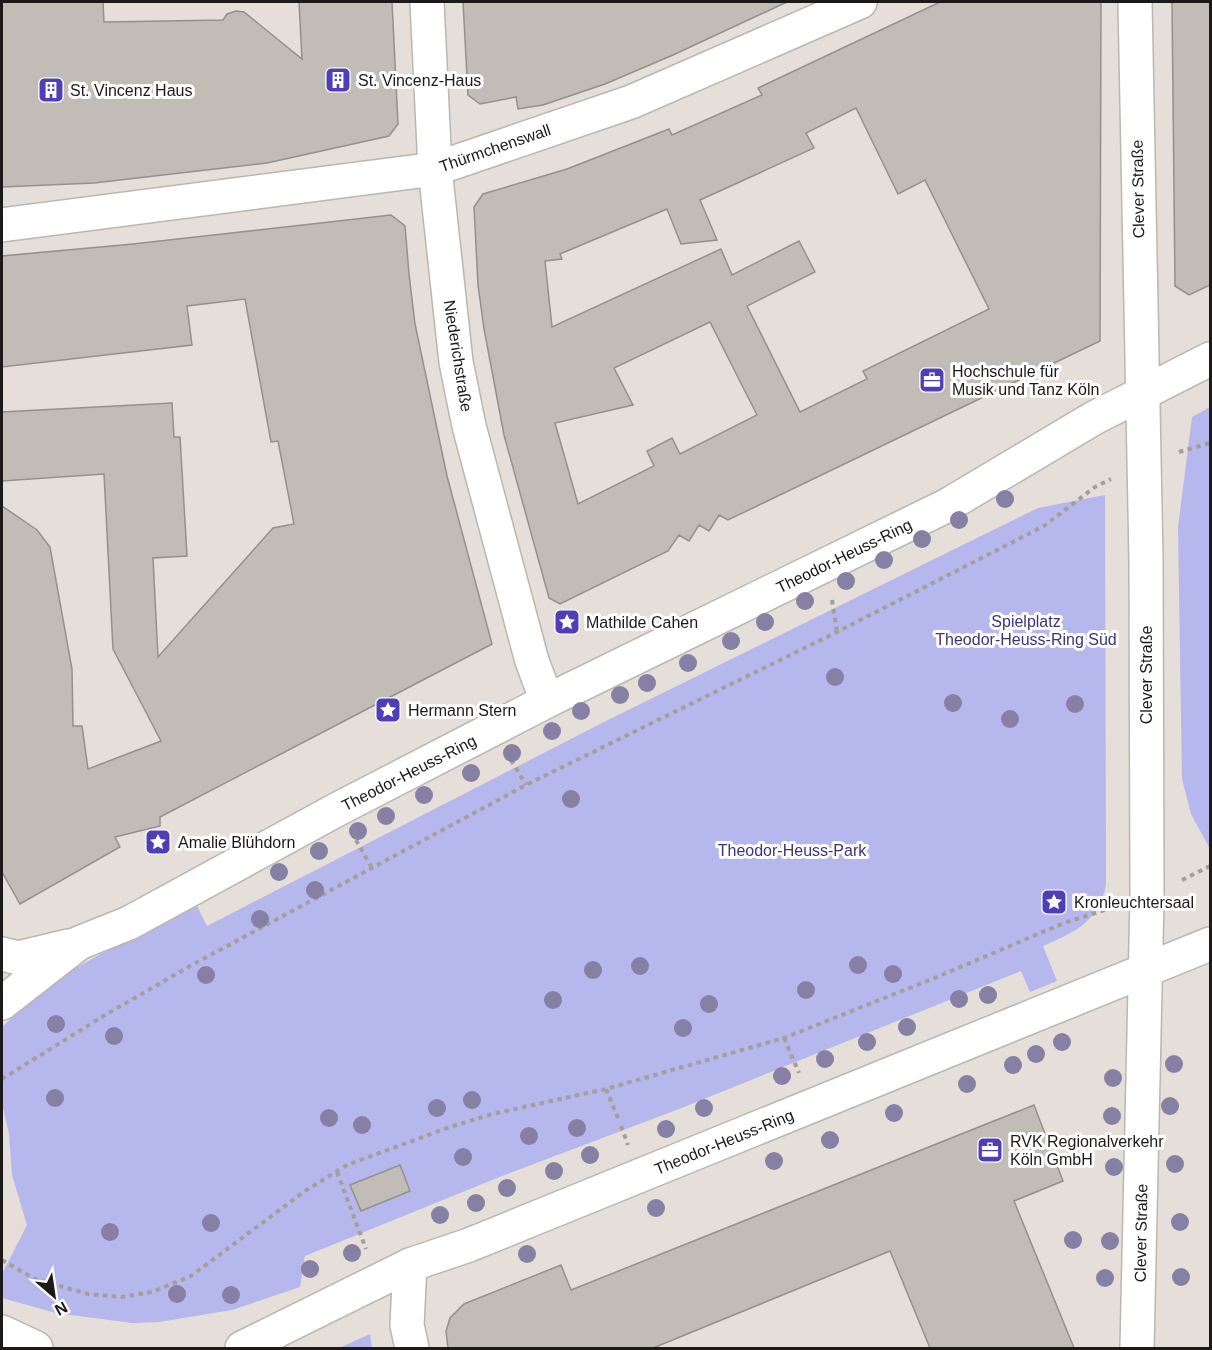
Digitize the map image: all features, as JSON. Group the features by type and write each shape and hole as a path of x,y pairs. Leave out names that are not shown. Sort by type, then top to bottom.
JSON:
{"street":[{"name":"Niederichstraße","path":"427,2 435,169 456,362 469,426 532,661 547,701"},
{"name":"Thürmchenswall","path":"2,225 435,169 631,102 860,2"},
{"name":"Clever Straße","path":"1135,2 1144,463 1147,898 1137,1348"},
{"name":"Theodor-Heuss-Ring","path":"2,1003 79,944 129,922 338,809 547,701 948,505 1094,418 1210,360"},
{"path":"2,954 18,958 79,944"},
{"name":"Theodor-Heuss-Ring","path":"243,1348 410,1265 469,1245 1210,944"},
{"path":"410,1265 408,1325 412,1348"},
{"path":"2,1332 36,1348"}],"path":[{"path":"2,1079 190,966 525,785 837,632 1044,526 1095,487 1144,463"},
{"path":"2,1260 35,1279 88,1294 122,1297 152,1292 191,1276 305,1191 347,1165 492,1114 606,1089 784,1038 1064,923 1147,898 1210,866"},
{"path":"606,1089 618,1118"},
{"path":"337,1172 379,1280"}],"green space":[{"path":"1210,407 1210,849 1191,814 1182,779 1178,527 1192,417"},
{"name":"Theodor-Heuss-Park","path":"1105,495 1106,884 1098,907 1084,924 1066,936 1043,946 1057,981 1030,992 1021,971 679,1109 497,1178 305,1256 300,1287 232,1310 159,1322 132,1323 56,1313 2,1298 2,1274 27,1225 12,1175 9,1134 2,1103 2,1027 45,988 63,975 195,902 207,926 604,722 1038,508"},
{"path":"370,1334 372,1348 339,1348"}],"building":[{"path":"2,2 103,2 104,22 223,20 227,14 236,11 244,12 302,59 299,2 392,2 398,124 389,136 267,163 94,183 2,187"},
{"path":"463,2 787,2 605,84 543,105 518,109 516,97 480,104 468,95"},
{"path":"940,2 1101,2 1100,341 728,520 719,515 709,531 699,525 689,541 679,535 668,551 560,604 549,598 504,435 478,285 474,207 483,194 567,169 669,129 672,135 762,95 758,88","holes":["856,108 898,194 925,180 989,309 863,371 867,379 800,412 747,306 815,272 799,241 732,275 721,249 552,327 545,261 562,259 560,254 667,209 681,244 717,240 700,200 814,148 806,133","710,322 757,415 680,454 672,438 647,451 654,466 578,504 555,423 633,405 614,368"]},
{"path":"1172,2 1210,2 1210,285 1189,295 1175,286"},
{"path":"391,215 405,226 415,324 447,476 492,644 160,817 160,826 115,837 120,847 20,904 2,872 2,506 37,530 50,547 72,669 73,726 82,726 88,769 161,741 113,649 104,474 2,481 2,412 172,403 174,437 180,437 187,556 153,558 158,657 273,528 294,524 278,441 271,442 245,299 187,306 192,345 2,367 2,256"},
{"path":"1034,1105 1063,1181 1014,1201 1074,1348 930,1348 890,1251 653,1348 448,1348 446,1331 450,1318 464,1304 561,1265 571,1290"},
{"path":"400,1165 410,1191 361,1211 350,1185"}],"place":[{"name":"St. Vincenz-Haus","path":"338,80"},
{"name":"St. Vincenz Haus","path":"51,90"},
{"name":"Hochschule für Musik und Tanz Köln","path":"932,380"},
{"name":"Mathilde Cahen","path":"567,622"},
{"name":"Hermann Stern","path":"388,710"},
{"name":"Amalie Blühdorn","path":"158,842"},
{"name":"Kronleuchtersaal","path":"1054,902"},
{"name":"RVK Regionalverkehr Köln GmbH","path":"990,1150"}],"park label":[{"name":"Spielplatz Theodor-Heuss-Ring Süd","path":"1026,630"}]}
